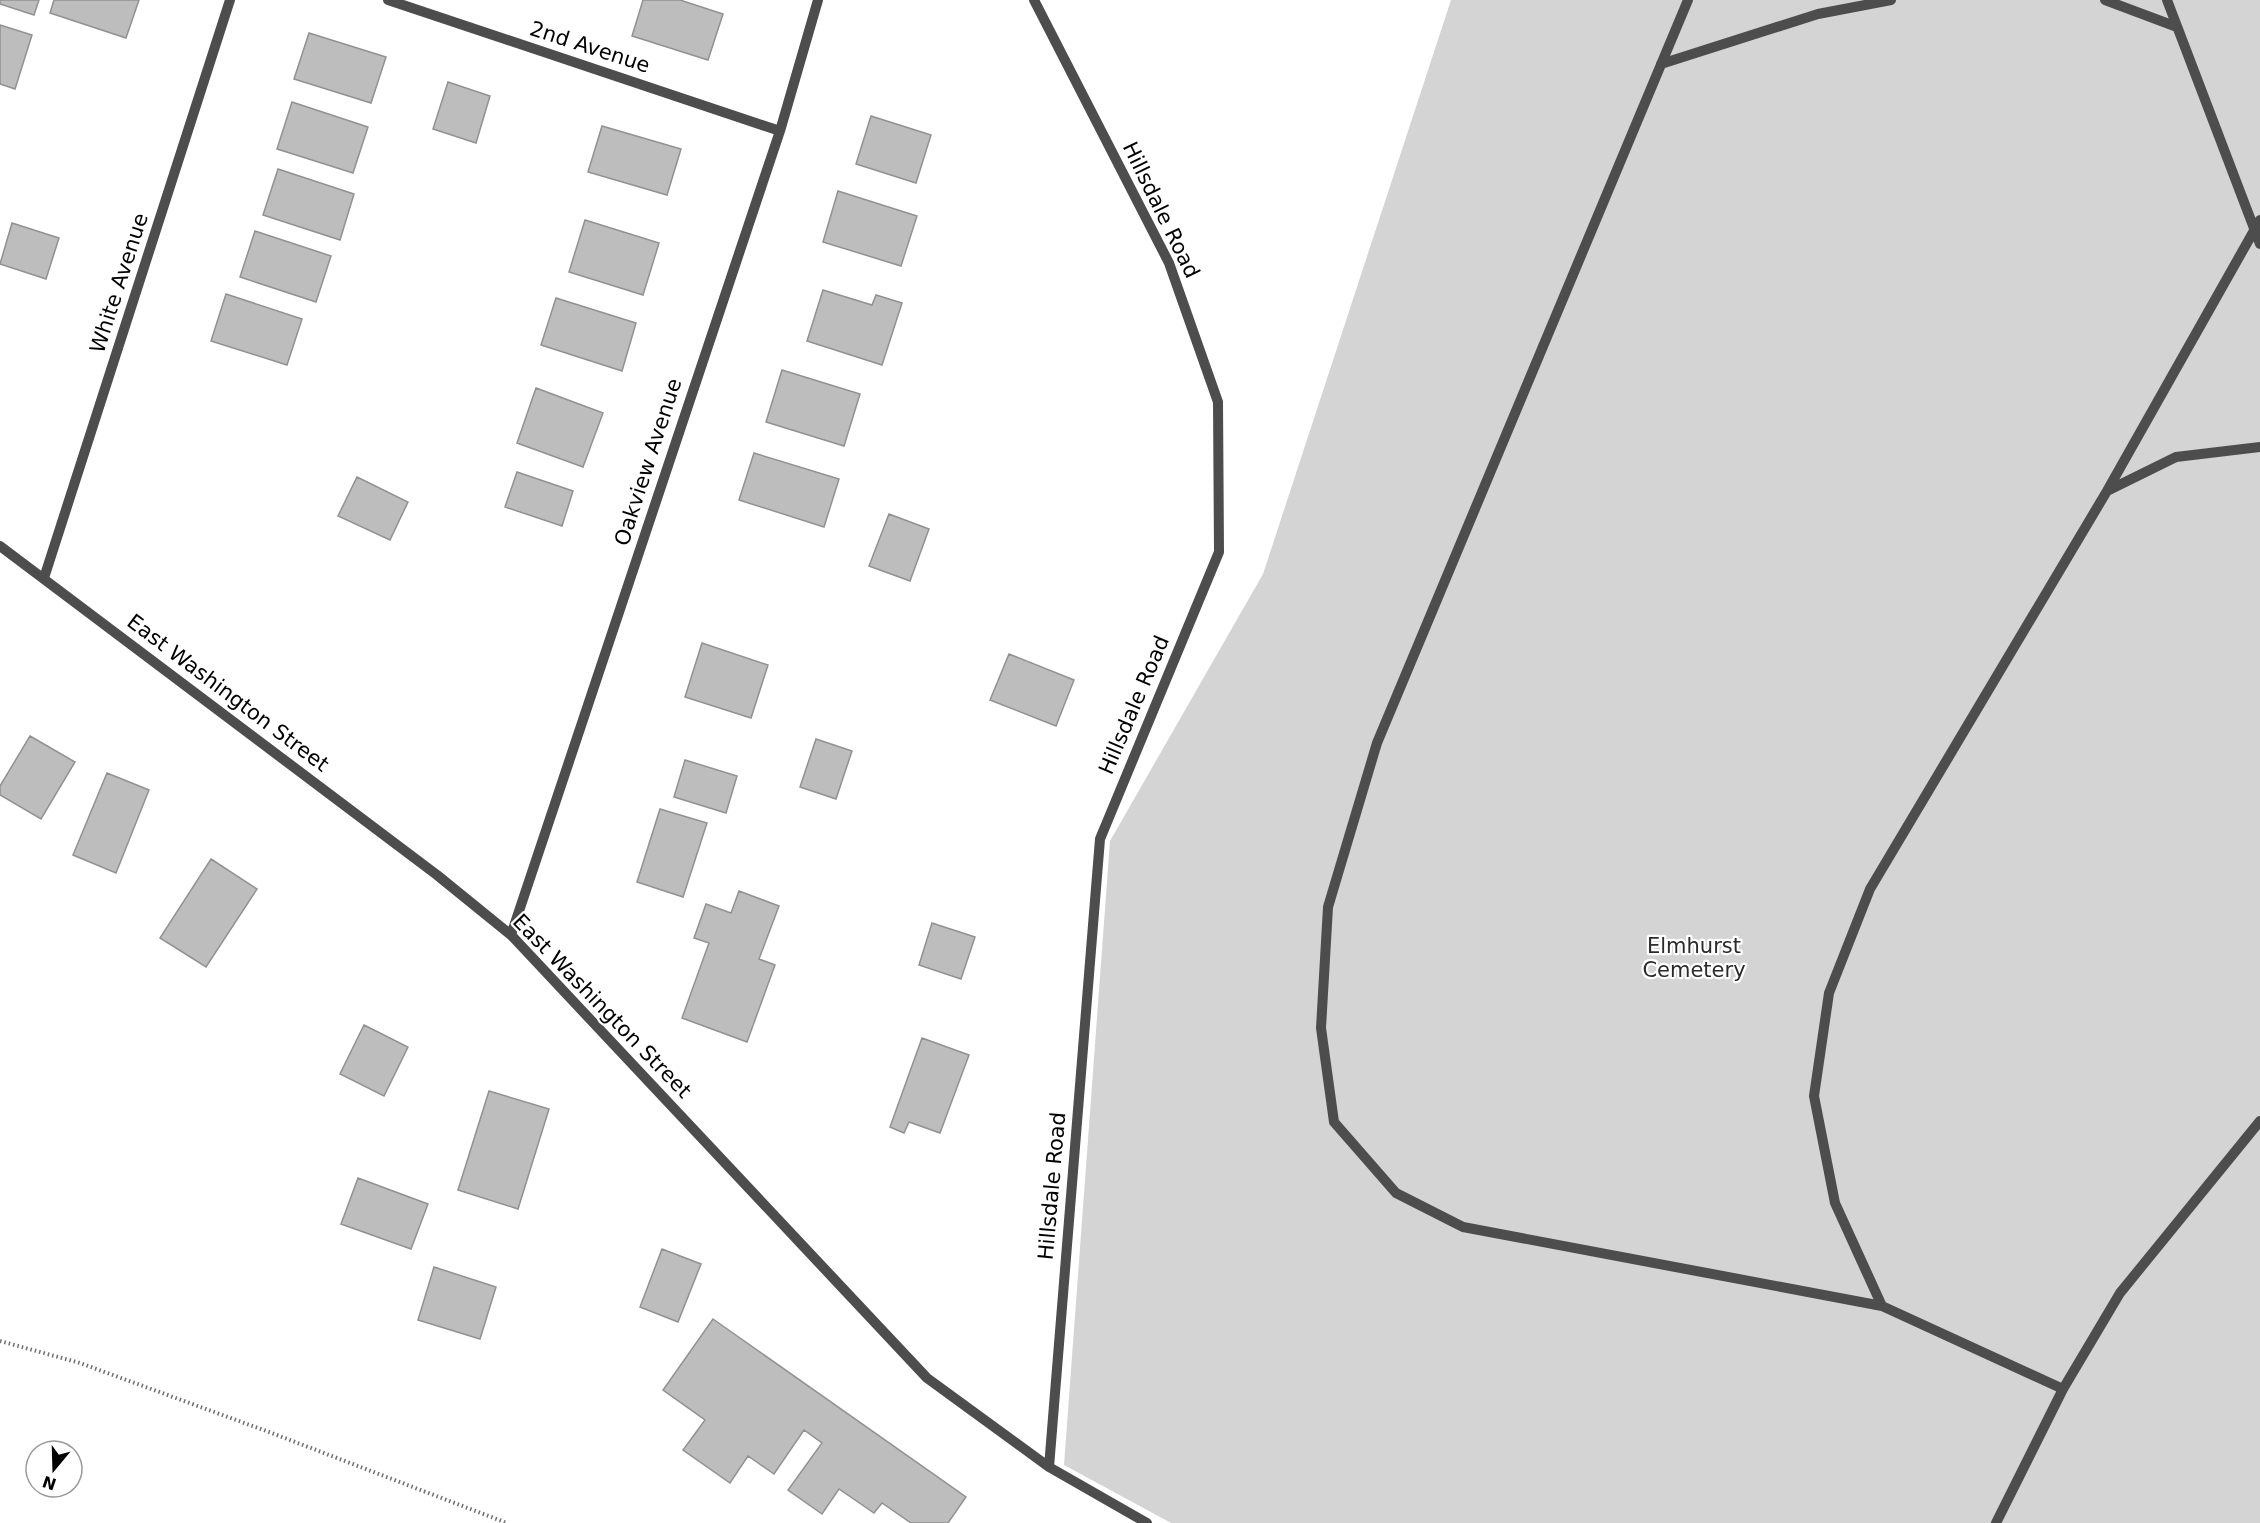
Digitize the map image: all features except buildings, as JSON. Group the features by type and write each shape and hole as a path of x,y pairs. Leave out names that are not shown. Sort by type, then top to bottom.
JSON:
{"street":[{"name":"White Avenue","path":"44,578 230,0"},
{"name":"2nd Avenue","path":"388,0 780,131"},
{"name":"Oakview Avenue","path":"511,935 780,131 818,0"},
{"name":"Hillsdale Road","path":"1034,0 1169,262 1218,402 1219,552 1100,839 1049,1467"},
{"path":"1689,0 1377,743 1328,907 1321,1028 1334,1122 1396,1193 1463,1227 1882,1306 2063,1389"},
{"path":"1661,64 1818,14 1891,0"},
{"path":"2105,0 2177,27"},
{"path":"2167,0 2257,225 2260,244"},
{"path":"1882,1306 1835,1203 1814,1096 1828,993 1870,889 2107,491 2257,225"},
{"path":"2107,491 2176,457 2260,447"},
{"name":"East Washington Street","path":"0,546 436,875 511,935 927,1377 1049,1467 1147,1523"},
{"path":"1996,1523 2063,1389 2120,1293 2260,1120"}],"path":[{"path":"0,1341 80,1363 507,1523"}],"green space":[{"name":"Elmhurst Cemetery","path":"1451,0 2260,0 2260,1523 1171,1523 1064,1465 1110,841 1263,574"}]}
